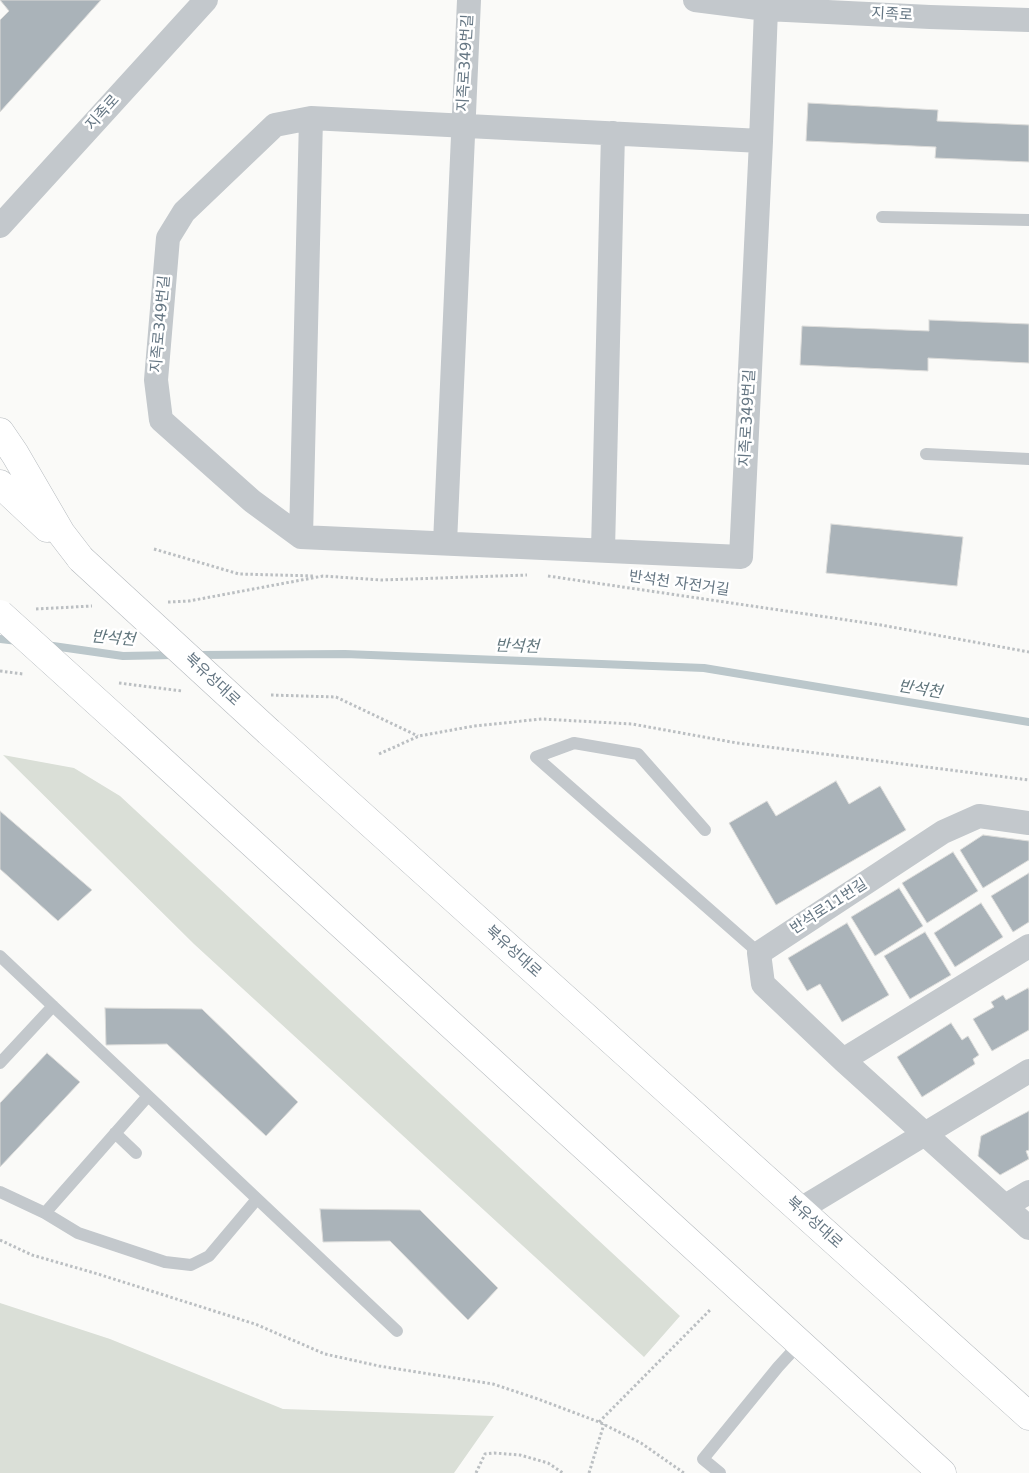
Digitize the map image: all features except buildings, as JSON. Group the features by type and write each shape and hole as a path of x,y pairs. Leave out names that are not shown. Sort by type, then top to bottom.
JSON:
{"main road":[{"path":"0,432 15,454 56,526 81,559"},
{"name":"북유성대로","path":"0,484 269,732 1029,1416"},
{"path":"0,614 942,1473"}],"street":[{"name":"지족로","path":"0,226 206,0"},
{"name":"지족로349번길","path":"445,543 469,0"},
{"name":"지족로","path":"695,0 766,9 1029,20"},
{"name":"지족로349번길","path":"761,141 311,118 275,125 184,212 168,238 156,380 161,420 252,501 301,537 741,557 761,141 766,9"},
{"path":"301,537 311,118"},
{"path":"603,550 614,134"},
{"name":"반석로11번길","path":"759,953 943,832 980,816 1029,823"},
{"path":"843,1060 1029,946"},
{"path":"759,953 763,984 923,1134 1029,1228"},
{"path":"799,1210 1029,1071"},
{"path":"1005,1206 1029,1192"}],"lane":[{"path":"882,217 1029,220"},
{"path":"926,454 1029,459"},
{"path":"705,830 638,754 574,743 536,757 759,953"},
{"path":"2,961 53,1006 397,1331"},
{"path":"0,1062 53,1006"},
{"path":"45,1213 148,1096"},
{"path":"115,1133 136,1153"},
{"path":"0,1192 45,1213 78,1233 165,1262 191,1265 209,1256 257,1199"},
{"path":"720,1473 703,1459 800,1343"}],"path":[{"path":"154,549 239,574 323,576 381,580 529,575"},
{"name":"반석천 자전거길","path":"539,575 881,625 1029,652"},
{"path":"379,754 419,736 474,726 542,719 632,724 737,743 1029,780"},
{"path":"0,1240 32,1255 254,1324 325,1354 379,1366 493,1384 604,1424 641,1443 683,1473"},
{"path":"599,1422 710,1310"},
{"path":"590,1473 604,1424"},
{"path":"476,1473 485,1454 494,1453 520,1455 548,1463 563,1473"}],"shaded area":[{"path":"3,755 74,768 120,796 680,1316 644,1357 194,944"},
{"path":"0,1303 110,1339 283,1409 494,1416 454,1473 0,1473"}],"waterway":[{"name":"반석천","path":"0,639 18,641"},
{"name":"반석천","path":"46,645 123,656 174,655"},
{"name":"반석천","path":"196,655 345,654 704,668 1029,722"}]}
